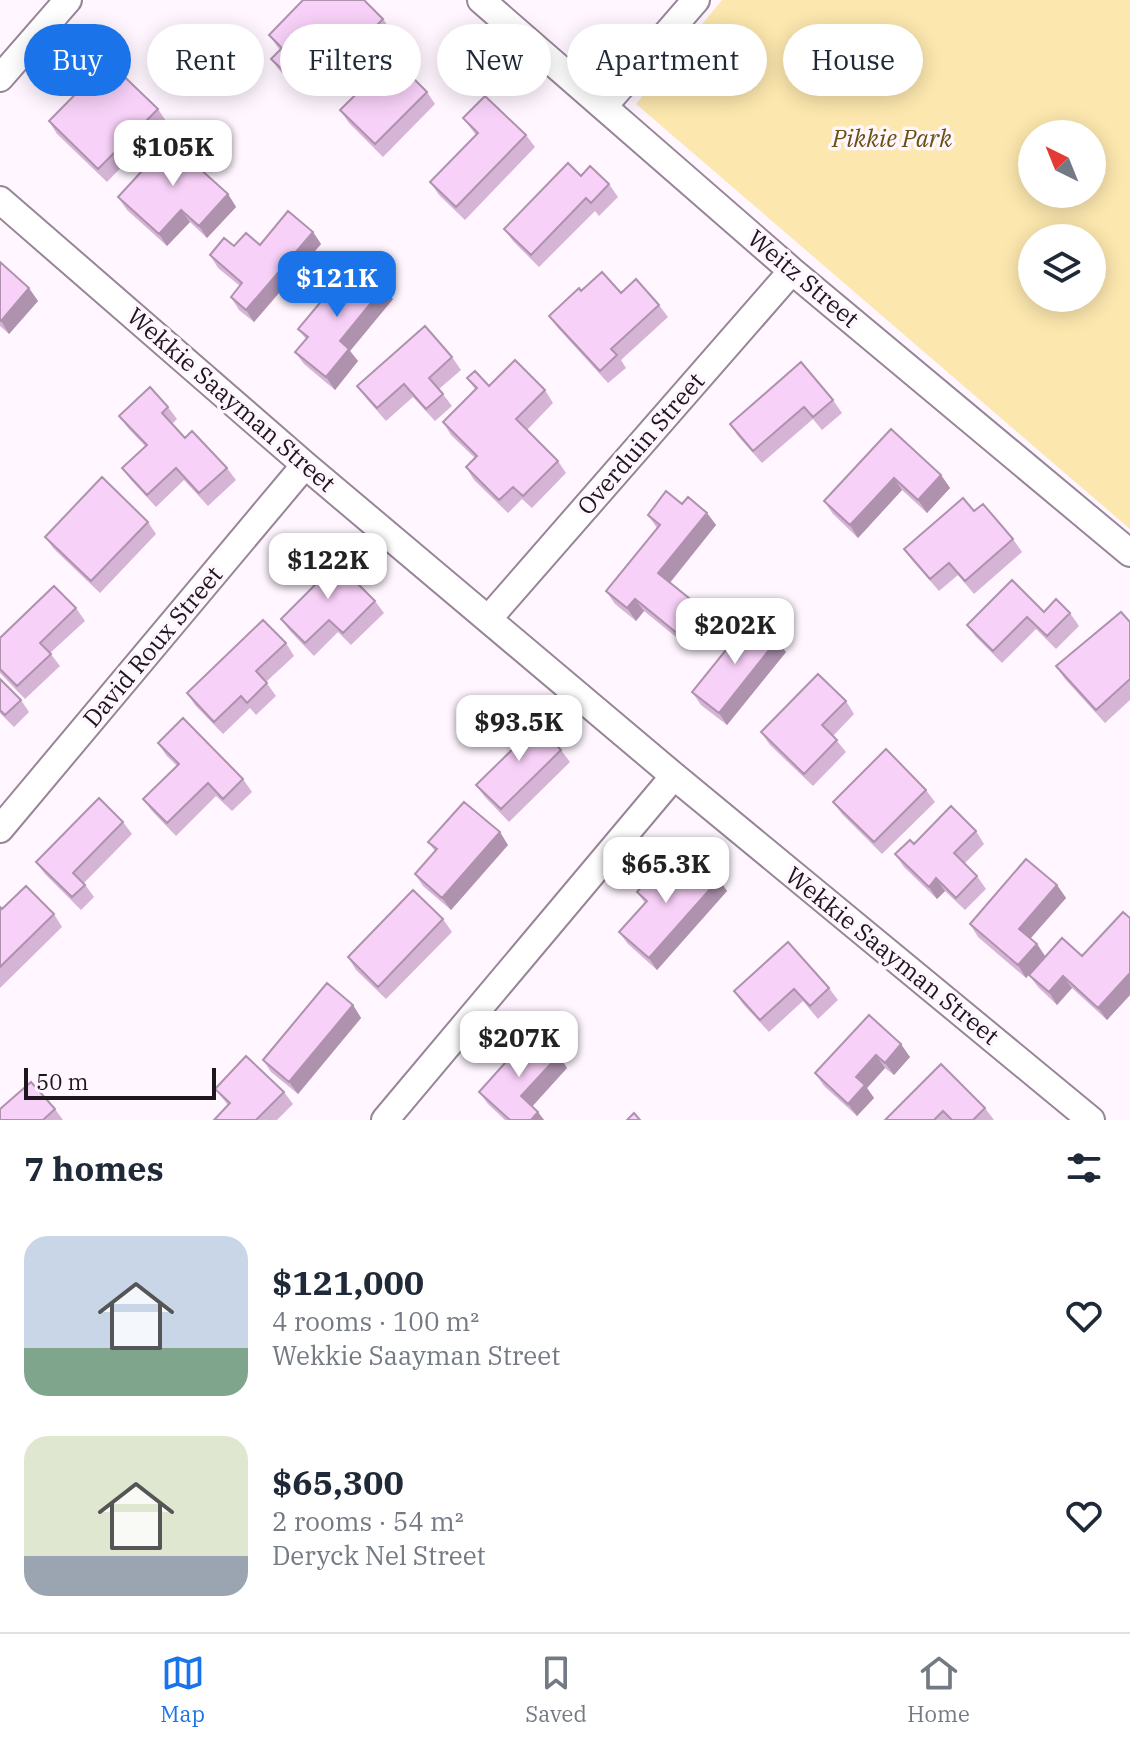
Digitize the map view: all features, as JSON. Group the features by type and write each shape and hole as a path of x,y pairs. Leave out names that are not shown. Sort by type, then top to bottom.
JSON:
{"street":[{"path":"0,78 68,0"},
{"name":"Weitz Street","path":"481,0 792,271 1130,553"},
{"path":"604,106 696,0"},
{"name":"Wekkie Saayman Street","path":"0,200 305,465 674,776 1091,1120"},
{"name":"Overduin Street","path":"489,618 792,271"},
{"name":"David Roux Street","path":"0,829 305,465"},
{"path":"385,1120 674,776"}],"green space":[{"name":"Pikkie Park","path":"722,0 1130,0 1130,529 636,104 643,96 767,96 767,24 702,24"}],"building":[{"path":"303,0 364,0 383,19 378,24 280,24 280,46 269,35"},
{"path":"280,50 280,67 271,59"},
{"path":"131,83 158,109 98,169 49,121 74,96 131,96"},
{"path":"421,86 427,92 375,144 340,110 354,96 421,96"},
{"path":"485,96 526,135 456,207 430,182 478,133 463,118"},
{"path":"178,132 198,150 189,159 228,194 199,226 181,210 159,234 118,197"},
{"path":"568,163 581,176 590,166 609,184 591,203 586,198 531,255 504,229"},
{"path":"288,211 313,232 246,310 231,297 242,283 210,255 224,238 234,246 246,233 260,245"},
{"path":"0,262 29,288 1,321 0,321"},
{"path":"354,262 384,287 340,341 349,349 326,377 295,352 308,337 298,329"},
{"path":"602,272 621,293 636,279 659,305 611,349 617,355 600,371 549,316"},
{"path":"425,326 452,357 429,378 443,394 426,409 404,384 377,408 357,386"},
{"path":"515,360 545,390 516,419 558,461 523,496 513,487 499,500 466,467 477,456 443,422 477,388 467,378 475,371 489,386"},
{"path":"801,362 833,400 813,417 804,407 753,451 730,424"},
{"path":"150,387 168,407 162,413 185,438 192,431 227,468 199,493 176,468 147,495 122,468 147,445 119,416"},
{"path":"891,429 941,475 918,500 894,478 850,525 824,501"},
{"path":"102,477 148,522 91,581 45,537"},
{"path":"666,491 682,504 688,497 707,513 658,573 700,607 678,634 635,599 627,608 606,591 660,525 648,515"},
{"path":"963,498 974,511 983,504 1013,539 965,581 949,563 930,579 904,549"},
{"path":"327,553 375,601 343,633 329,620 305,643 281,619 315,585 305,575"},
{"path":"1012,580 1044,612 1056,599 1070,613 1047,636 1027,617 993,651 967,625"},
{"path":"54,586 76,608 40,643 51,654 17,686 0,669 0,638"},
{"path":"1121,612 1130,622 1130,679 1096,710 1056,666"},
{"path":"751,619 777,640 719,713 692,692"},
{"path":"263,620 286,643 256,671 267,683 247,703 241,696 214,722 187,693"},
{"path":"818,674 846,701 822,725 837,740 804,774 761,732"},
{"path":"0,679 21,700 5,715 0,710"},
{"path":"527,715 561,750 501,809 476,785 520,742 510,732"},
{"path":"183,718 243,779 223,799 208,783 167,823 143,799 179,764 158,743"},
{"path":"886,749 926,790 874,842 833,802"},
{"path":"99,798 123,822 73,873 85,885 72,897 36,862"},
{"path":"464,802 500,832 442,898 415,874 437,849 428,842"},
{"path":"951,806 976,831 954,853 977,876 956,898 936,878 929,887 895,854 910,840 914,844"},
{"path":"680,859 697,873 703,865 719,879 649,958 619,932 647,901 637,892 660,865 669,873"},
{"path":"1026,859 1057,885 1019,929 1037,944 1018,965 970,924"},
{"path":"26,886 54,914 0,967 0,907 2,909"},
{"path":"413,890 443,919 378,987 348,957"},
{"path":"1123,912 1130,918 1130,973 1098,1008 1063,976 1049,992 1029,975 1062,938 1082,956"},
{"path":"788,942 829,988 810,1006 794,989 760,1020 734,991"},
{"path":"327,983 353,1005 289,1082 263,1060"},
{"path":"869,1015 901,1044 885,1063 876,1055 856,1077 865,1085 848,1104 815,1073"},
{"path":"533,1032 559,1055 521,1096 538,1112 531,1120 510,1120 479,1092"},
{"path":"246,1056 284,1092 256,1120 214,1120 230,1103 215,1089"},
{"path":"941,1064 985,1108 973,1120 952,1120 943,1111 934,1120 885,1120"},
{"path":"31,1082 55,1109 43,1120 0,1120 0,1109"},
{"path":"634,1113 640,1120 627,1120"}]}
